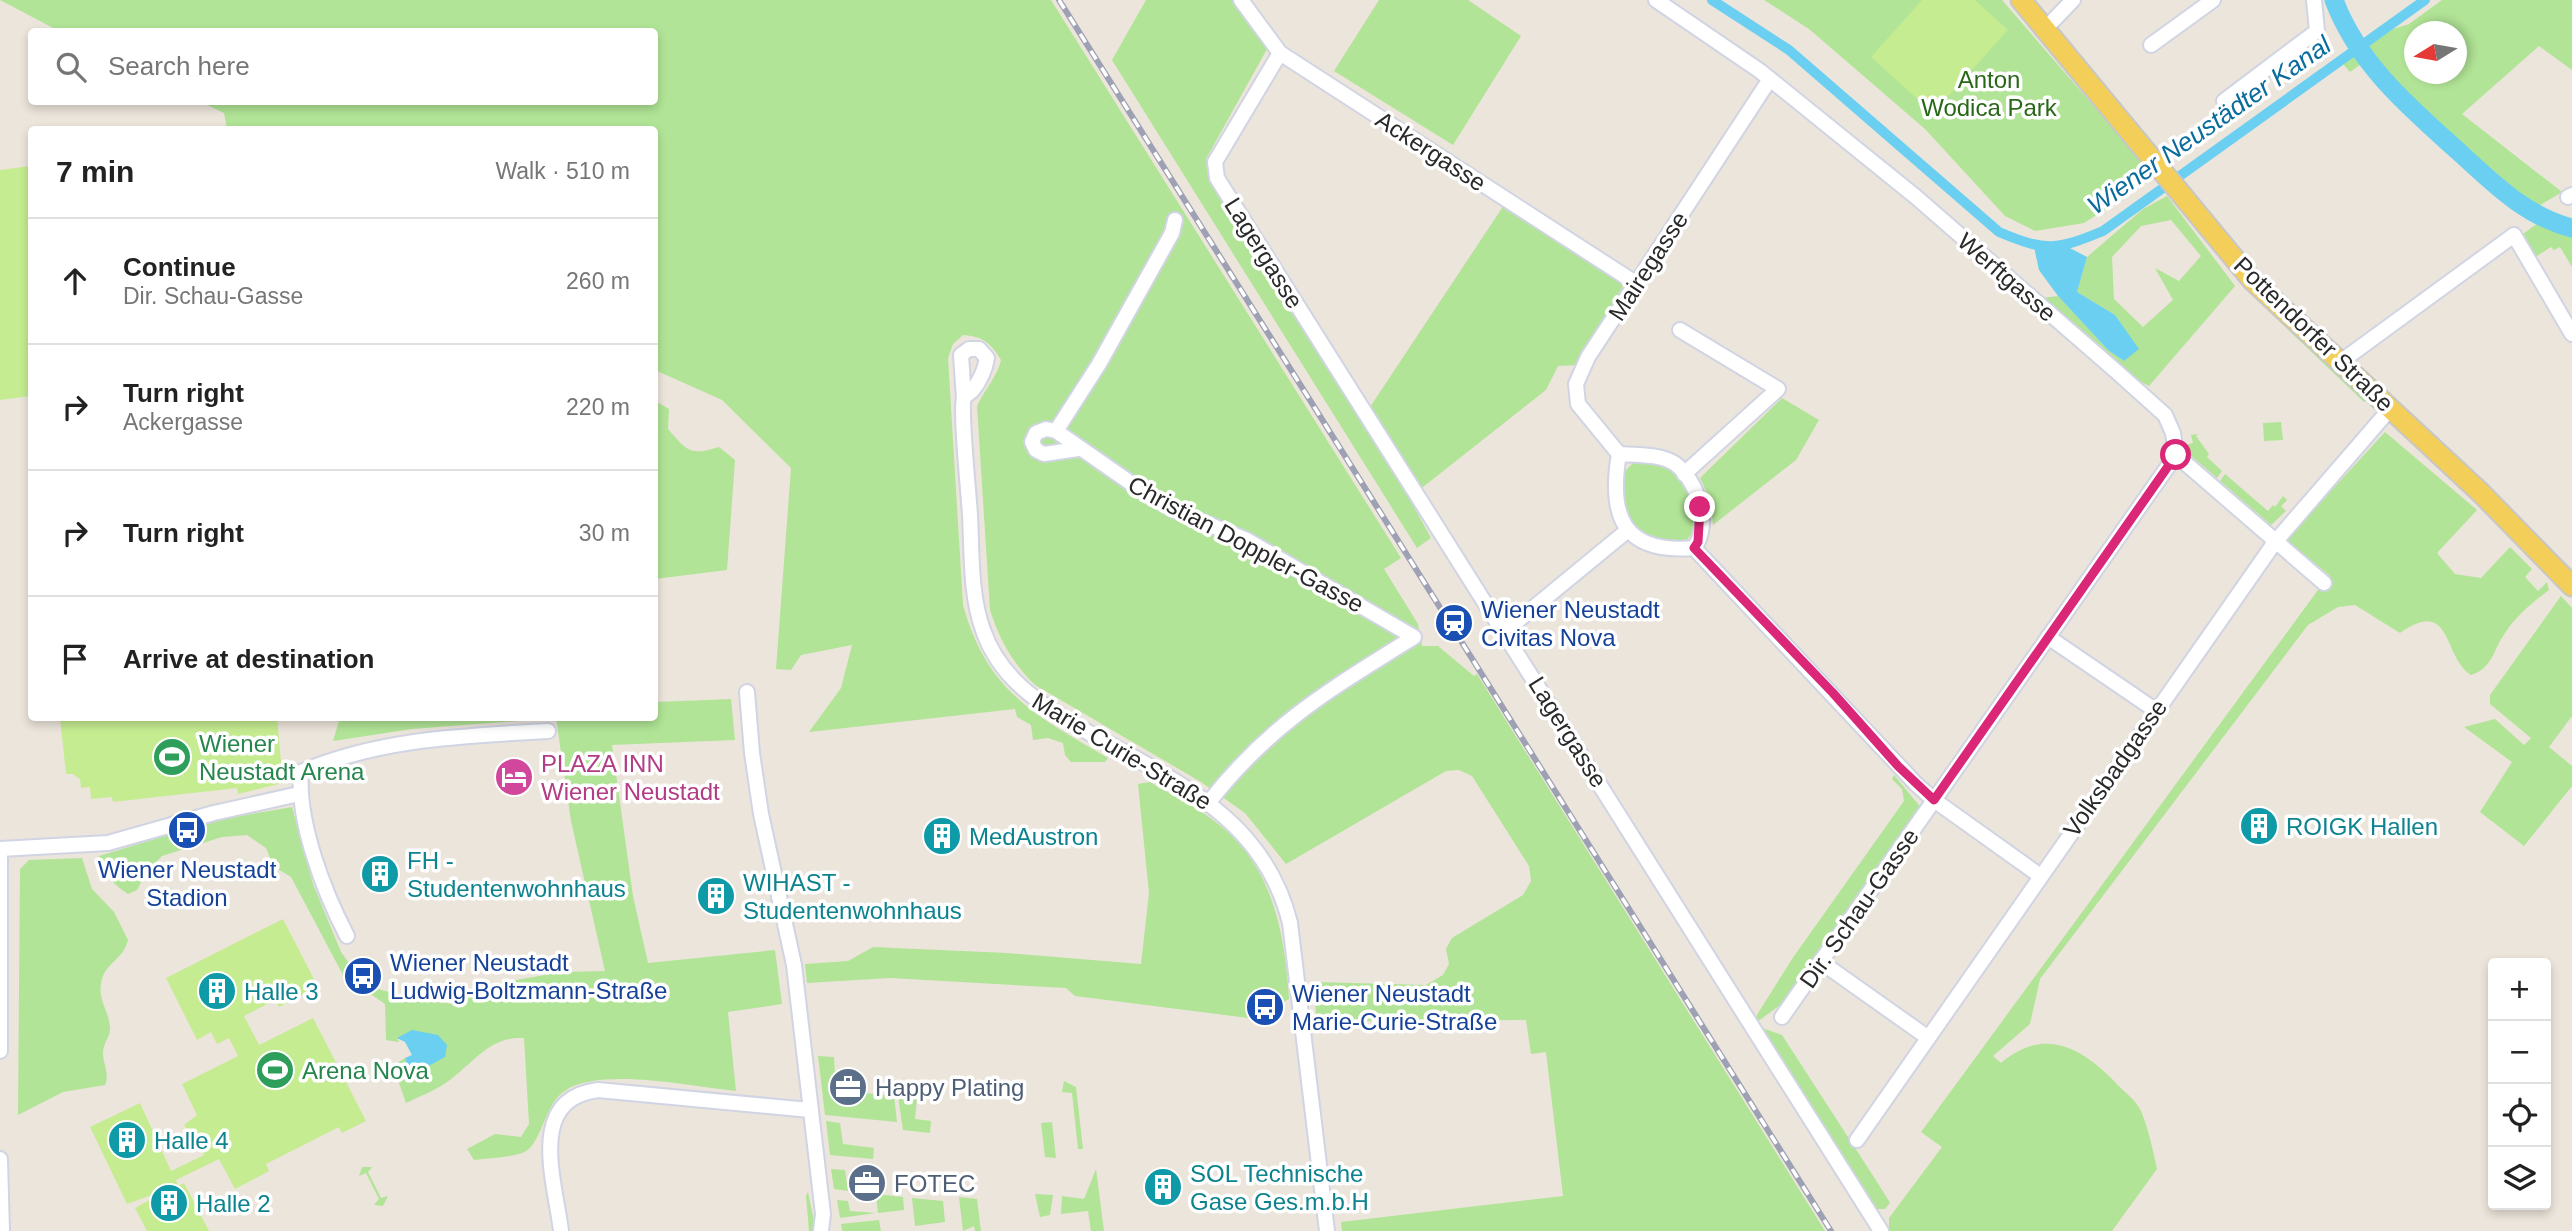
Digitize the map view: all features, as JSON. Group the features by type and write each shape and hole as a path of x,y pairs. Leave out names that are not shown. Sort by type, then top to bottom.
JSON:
{"main road":[{"name":"Pottendorfer Straße","path":"2021,0 2183,192 2252,280 2481,493 2572,586"}],"street":[{"name":"Ackergasse","path":"1241,0 1280,53 1637,284"},
{"name":"Werftgasse","path":"1656,0 1770,79 1916,197 2156,407 2170,425 2176,455"},
{"path":"2046,27 2073,0"},
{"path":"2151,45 2213,0"},
{"path":"2224,101 2317,31 2314,0"},
{"name":"Lagergasse","path":"1280,53 1215,162 1217,178 1881,1231"},
{"name":"Mairegasse","path":"1619,454 1578,404 1576,384 1588,357 1770,79"},
{"path":"1078,449 1044,454 1036,450 1032,442 1036,433 1046,429 1056,431 1100,364 1172,233 1175,220"},
{"path":"2339,363 2514,235 2572,334"},
{"path":"1680,330 1778,389 1684,474"},
{"name":"Marie Curie-Straße","path":"964,399 975,602 983,632 996,658 1035,701 1209,802 1240,828 1261,853 1277,881 1290,923 1327,1231"},
{"name":"Volksbadgasse","path":"1857,1140 2039,875 2275,542 2390,409"},
{"name":"Christian Doppler-Gasse","path":"1056,431 1078,449 1174,510 1247,540 1414,637 1311,701 1272,732 1238,764 1209,802"},
{"path":"1619,454 1662,458 1684,474 1694,488 1700,507 1698,542 1694,548 1669,550 1646,545 1628,530 1615,502 1619,454"},
{"path":"2176,455 2324,583"},
{"name":"Dir. Schau-Gasse","path":"1782,1017 2176,455"},
{"path":"1504,632 1628,530"},
{"path":"1694,548 1833,693 1898,766 1934,800 2039,875"},
{"path":"2048,637 2155,710"},
{"path":"747,692 761,814 786,922 796,983 823,1214 821,1231"},
{"path":"347,936 326,889 299,794 301,772 421,738 548,731"},
{"path":"0,849 108,843 214,813 299,794"},
{"path":"0,856 0,1051"},
{"path":"1821,962 1927,1037"},
{"path":"561,1231 549,1136 554,1115 567,1101 582,1092 598,1090 810,1111"},
{"path":"0,1159 2,1231"},
{"path":"823,1214 830,1231"}],"green space":[{"path":"0,0 1051,0 1401,558 1384,569 1418,624 1422,646 1438,646 1474,676 1477,674 1825,1231 1342,1231 1341,1222 1563,1196 1546,1052 1531,1054 1526,1020 1366,1021 1316,1015 1314,982 1426,985 1443,975 1449,964 1446,949 1452,938 1523,895 1531,881 1529,866 1472,776 1459,770 1446,771 1286,864 1245,813 1201,782 1035,685 1008,650 990,610 977,406 1001,360 985,342 963,335 953,344 948,358 963,605 973,635 986,660 1017,698 1036,714 1108,758 1105,762 1071,762 1065,755 1063,743 1048,738 1033,740 1031,725 1017,717 1015,709 809,732 841,688 852,645 801,655 791,670 776,669 791,468 722,400 658,371 658,126 226,126 224,113 207,105 658,105 658,28 53,28"},
{"path":"1146,0 1240,0 1272,40 1206,159 1366,413 1506,202 1628,277 1579,365 1558,366 1546,390 1409,498 1431,538 1417,548 1112,60"},
{"path":"1379,0 1468,0 1521,36 1453,145 1334,71"},
{"name":"Anton Wodica Park","path":"1764,0 2002,0 2155,177 2084,223 2035,231 2005,216 1925,129 1809,29"},
{"path":"1922,0 1975,0 2008,30 1933,113 1871,57"},
{"path":"2442,0 2572,0 2572,70 2539,46 2462,114 2562,192 2534,209 2388,82 2372,56 2350,72 2343,64 2393,29 2404,26 2404,84 2467,84 2467,21 2413,21"},
{"path":"28,166 28,396 0,400 0,170"},
{"path":"2167,196 2235,286 2149,386 2137,380 2042,298 2058,296 2108,350 2124,361 2138,349 2115,315 2077,292 2087,257 2143,209","holes":["2171,220 2201,256 2179,281 2155,268 2173,300 2143,327 2114,299 2112,257 2141,226"]},
{"path":"2542,220 2572,230 2572,267 2560,247 2554,250 2551,247 2537,256 2532,254 2523,234"},
{"path":"2227,260 2277,317 2367,399 2364,402 2259,302 2224,262"},
{"path":"1782,398 1819,420 1796,460 1713,525 1711,501 1700,478"},
{"path":"658,402 669,409 668,429 685,447 701,451 719,447 735,460 727,570 658,579"},
{"path":"2281,422 2283,440 2264,441 2263,423"},
{"path":"2385,432 2477,510 2437,553 2455,574 2481,578 2510,547 2532,569 2525,577 2538,591 2547,582 2549,590 2514,621 2484,668 2471,675 2462,667 2438,625 2429,621 2417,623 2400,633 2355,605 2338,607 2308,625 2040,979 2030,1024 1993,1056 2001,1063 2032,1046 2062,1046 2089,1059 2139,1107 2157,1169 2112,1231 1889,1231 1889,1218 1942,1147 1921,1132 2329,575 2286,540"},
{"path":"2198,434 2196,436 2209,454 2207,457 2222,471 2217,478 2189,454 2186,445 2193,443 2191,435"},
{"path":"1633,463 1662,466 1682,482 1693,501 1695,511 1693,531 1687,540 1678,543 1660,542 1643,534 1630,521 1623,504 1623,473"},
{"path":"2225,474 2268,511 2273,505 2275,507 2283,496 2287,500 2281,506 2286,511 2271,525 2220,481"},
{"path":"2561,596 2572,608 2572,716 2549,747 2572,766 2572,786 2524,846 2480,812 2512,762 2464,727 2495,719 2524,745 2531,738 2490,704 2490,695"},
{"path":"731,699 735,740 612,745 633,896 648,963 775,950 782,1004 728,1012 736,1091 649,1080 602,1080 582,1083 558,1096 529,1149 510,1156 474,1160 467,1149 495,1134 521,1137 529,1124 524,1038 512,1038 493,1045 445,1084 406,1103 393,1066 405,1058 408,1067 444,1057 397,1038 399,1042 386,1040 385,1004 343,975 291,877 273,866 266,848 247,835 222,837 162,856 147,871 137,890 128,894 109,878 99,856 217,820 292,807 313,884 341,952 357,974 378,989 418,1000 454,1004 489,985 562,972 605,971 571,821 556,721 658,721 658,702"},
{"name":"Wiener Neustadt Arena","path":"60,721 277,721 283,783 238,794 237,788 113,802 112,797 91,799 90,787 81,788 80,779 73,774 66,774"},
{"path":"339,721 517,721 412,729 333,741"},
{"path":"1894,775 1922,809 1787,1000 1757,1022 1755,1018 1792,959 1904,801 1902,789 1892,779"},
{"path":"1150,782 1197,809 1223,828 1240,845 1265,884 1280,929 1289,999 1280,1004 1272,1021 1075,996 1066,988 890,978 807,983 805,964 848,961 873,947 1007,953 1141,964 1149,893 1138,784"},
{"path":"82,858 92,889 114,912 128,940 122,953 106,971 101,984 101,995 110,1027 103,1053 106,1081 105,1085 63,1092 18,1115 20,869 29,860"},
{"name":"Arena Nova","path":"283,919 318,987 279,1007 275,1000 244,1016 259,1045 313,1018 366,1121 342,1133 339,1127 266,1164 269,1171 235,1189 219,1159 176,1180 178,1186 184,1183 209,1231 147,1231 135,1208 153,1198 152,1195 127,1204 90,1127 140,1103 171,1171 204,1155 184,1125 197,1115 182,1084 238,1056 229,1038 217,1044 211,1032 197,1040 166,978"},
{"path":"1762,1028 1782,1035 1890,1203 1885,1209 1876,1209"},
{"path":"818,1056 834,1057 836,1090 894,1096 897,1122 825,1115"},
{"path":"1064,1081 1076,1087 1083,1149 1078,1149 1072,1093 1062,1092"},
{"path":"898,1096 917,1098 915,1119 931,1121 930,1133 903,1130"},
{"path":"826,1121 840,1123 843,1144 874,1148 873,1159 830,1155"},
{"path":"1052,1122 1056,1158 1045,1157 1041,1123"},
{"path":"362,1167 372,1167 368,1172 381,1198 388,1196 383,1206 374,1205 379,1199 366,1173 359,1176"},
{"path":"831,1169 845,1170 848,1191 834,1189"},
{"path":"1096,1169 1104,1231 1091,1231 1088,1211 1061,1214 1062,1196 1084,1199"},
{"path":"808,1192 816,1231 809,1231 806,1196"},
{"path":"876,1194 903,1197 904,1210 878,1213"},
{"path":"1035,1194 1053,1195 1050,1215 1040,1217"},
{"path":"959,1197 977,1199 981,1231 975,1231 974,1226 963,1231"},
{"path":"912,1198 943,1201 945,1222 915,1226"},
{"path":"837,1200 848,1201 850,1211 876,1213 840,1218"},
{"path":"879,1220 881,1231 842,1231 841,1224"}],"water":[{"path":"2066,246 2087,257 2077,292 2115,315 2139,349 2124,361 2108,350 2058,296 2039,270 2034,247"},
{"path":"412,1030 438,1035 447,1045 445,1057 423,1069 408,1067 405,1058 412,1055 405,1042 397,1038"}],"waterway":[{"name":"Wiener Neustädter Kanal","path":"1712,0 1789,50 1999,232 2029,243 2051,246 2074,242 2103,231 2425,0"},
{"path":"2334,0 2344,23 2371,64 2421,118 2510,197 2539,215 2572,228"}],"railway":[{"path":"1059,0 1831,1231"}],"place":[{"name":"Wiener Neustadt Civitas Nova","path":"1454,623"},
{"name":"Wiener Neustadt Arena","path":"172,757"},
{"name":"PLAZA INN Wiener Neustadt","path":"514,777"},
{"name":"ROIGK Hallen","path":"2259,826"},
{"name":"Wiener Neustadt Stadion","path":"187,830"},
{"name":"MedAustron","path":"942,836"},
{"name":"FH - Studentenwohnhaus","path":"380,874"},
{"name":"WIHAST - Studentenwohnhaus","path":"716,896"},
{"name":"Wiener Neustadt Ludwig-Boltzmann-Straße","path":"363,976"},
{"name":"Halle 3","path":"217,991"},
{"name":"Wiener Neustadt Marie-Curie-Straße","path":"1265,1007"},
{"name":"Arena Nova","path":"275,1070"},
{"name":"Happy Plating","path":"848,1087"},
{"name":"Halle 4","path":"127,1140"},
{"name":"FOTEC","path":"867,1183"},
{"name":"SOL Technische Gase Ges.m.b.H","path":"1163,1187"},
{"name":"Halle 2","path":"169,1203"}],"route":[{"path":"1700,507 1698,542 1694,548 1833,693 1898,766 1934,800 2176,455"}]}
